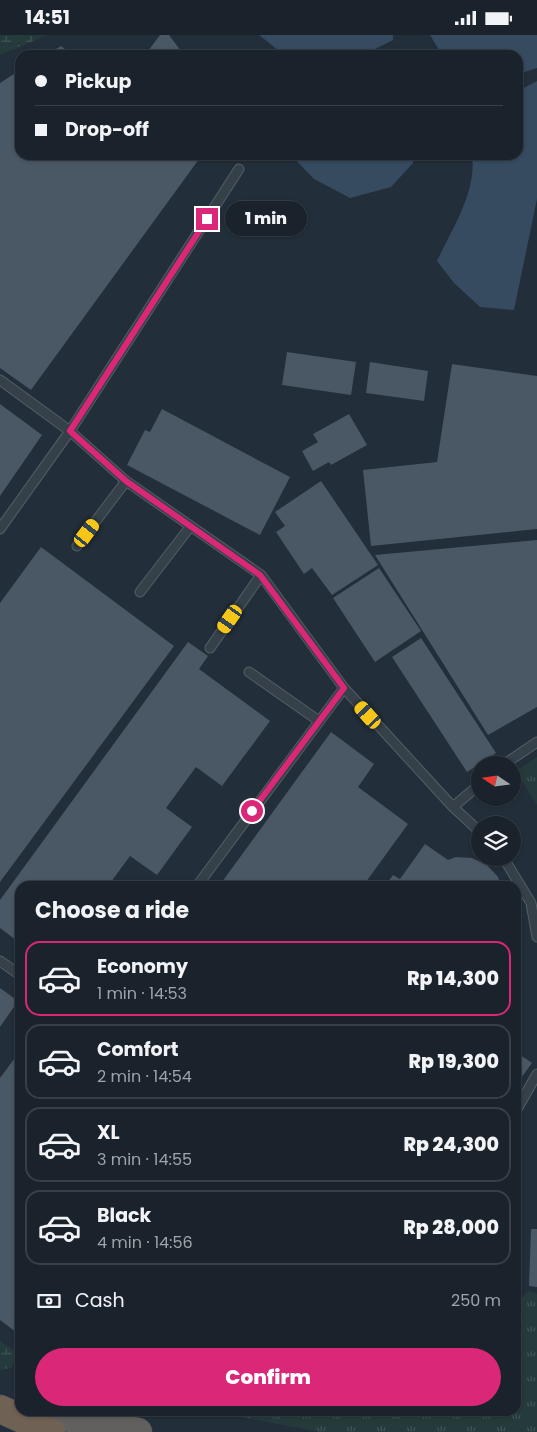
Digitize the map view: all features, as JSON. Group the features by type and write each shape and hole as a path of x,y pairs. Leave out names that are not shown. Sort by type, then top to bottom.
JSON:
{"highway":[{"path":"0,1404 15,1407"},
{"path":"0,1409 15,1416"},
{"path":"16,1416 52,1432"},
{"path":"60,1416 138,1432"}],"lane":[{"path":"0,529 70,431 239,169"},
{"path":"0,380 70,431 126,481 260,575 344,688 453,807 471,824"},
{"path":"77,546 126,481"},
{"path":"140,592 190,527"},
{"path":"210,648 260,575"},
{"path":"248,672 318,721"},
{"path":"201,881 344,688"},
{"path":"516,756 537,742"},
{"path":"453,807 471,792"},
{"path":"508,866 518,881"},
{"path":"521,887 531,903 537,937"},
{"path":"0,961 15,972"},
{"path":"521,1102 537,1074"}],"green space":[{"path":"0,35 47,35 0,55"},
{"path":"537,757 537,805 521,779 521,768"},
{"path":"528,1291 537,1294 537,1432 319,1432 237,1416 521,1416 521,1299"},
{"path":"0,1341 15,1351 15,1356 12,1368 0,1370"}],"water":[{"path":"259,35 393,35 393,40 373,50 278,50"},
{"path":"430,35 537,35 537,68 523,72 523,50 439,50"},
{"path":"537,81 537,199 514,310 480,307 454,283 437,261 467,196 471,183 472,160 523,160 523,88"},
{"path":"296,160 413,160 413,163 391,187 350,198 314,179"}],"building":[{"path":"160,35 169,35 180,50 149,50"},
{"path":"61,46 66,50 54,50"},
{"path":"15,73 15,160 198,160 31,390 0,368 0,83"},
{"path":"287,352 356,362 351,395 282,385"},
{"path":"370,362 428,371 424,401 366,393"},
{"path":"452,364 537,376 537,529 371,546 363,470 437,462"},
{"path":"0,404 42,435 0,496"},
{"path":"162,409 290,477 260,535 127,465 145,430 150,432"},
{"path":"349,414 367,445 331,465 329,462 313,471 302,451 318,442 313,434"},
{"path":"321,481 378,565 332,595 312,568 304,574 276,532 285,526 275,512"},
{"path":"537,540 537,707 488,735 375,555"},
{"path":"41,547 174,646 0,882 0,603"},
{"path":"379,568 421,631 375,662 333,598"},
{"path":"421,638 496,753 491,756 471,756 471,769 467,772 392,657"},
{"path":"188,642 208,656 199,669 270,721 222,786 196,767 166,808 192,827 157,875 130,856 112,881 15,881 15,939 0,928 0,900"},
{"path":"331,732 374,764 358,787 408,824 367,881 223,881"},
{"path":"425,844 448,860 456,857 471,858 471,866 488,866 499,881 389,881 393,875 400,879"},
{"path":"0,988 15,999 15,1005 0,1027"},
{"path":"521,1055 532,1063 521,1078"},
{"path":"15,1058 15,1331 0,1320 0,1078"},
{"path":"531,1229 537,1229 537,1287 529,1286"}],"route":[{"path":"207,219 70,431 126,481 260,575 344,688 252,811"}]}
